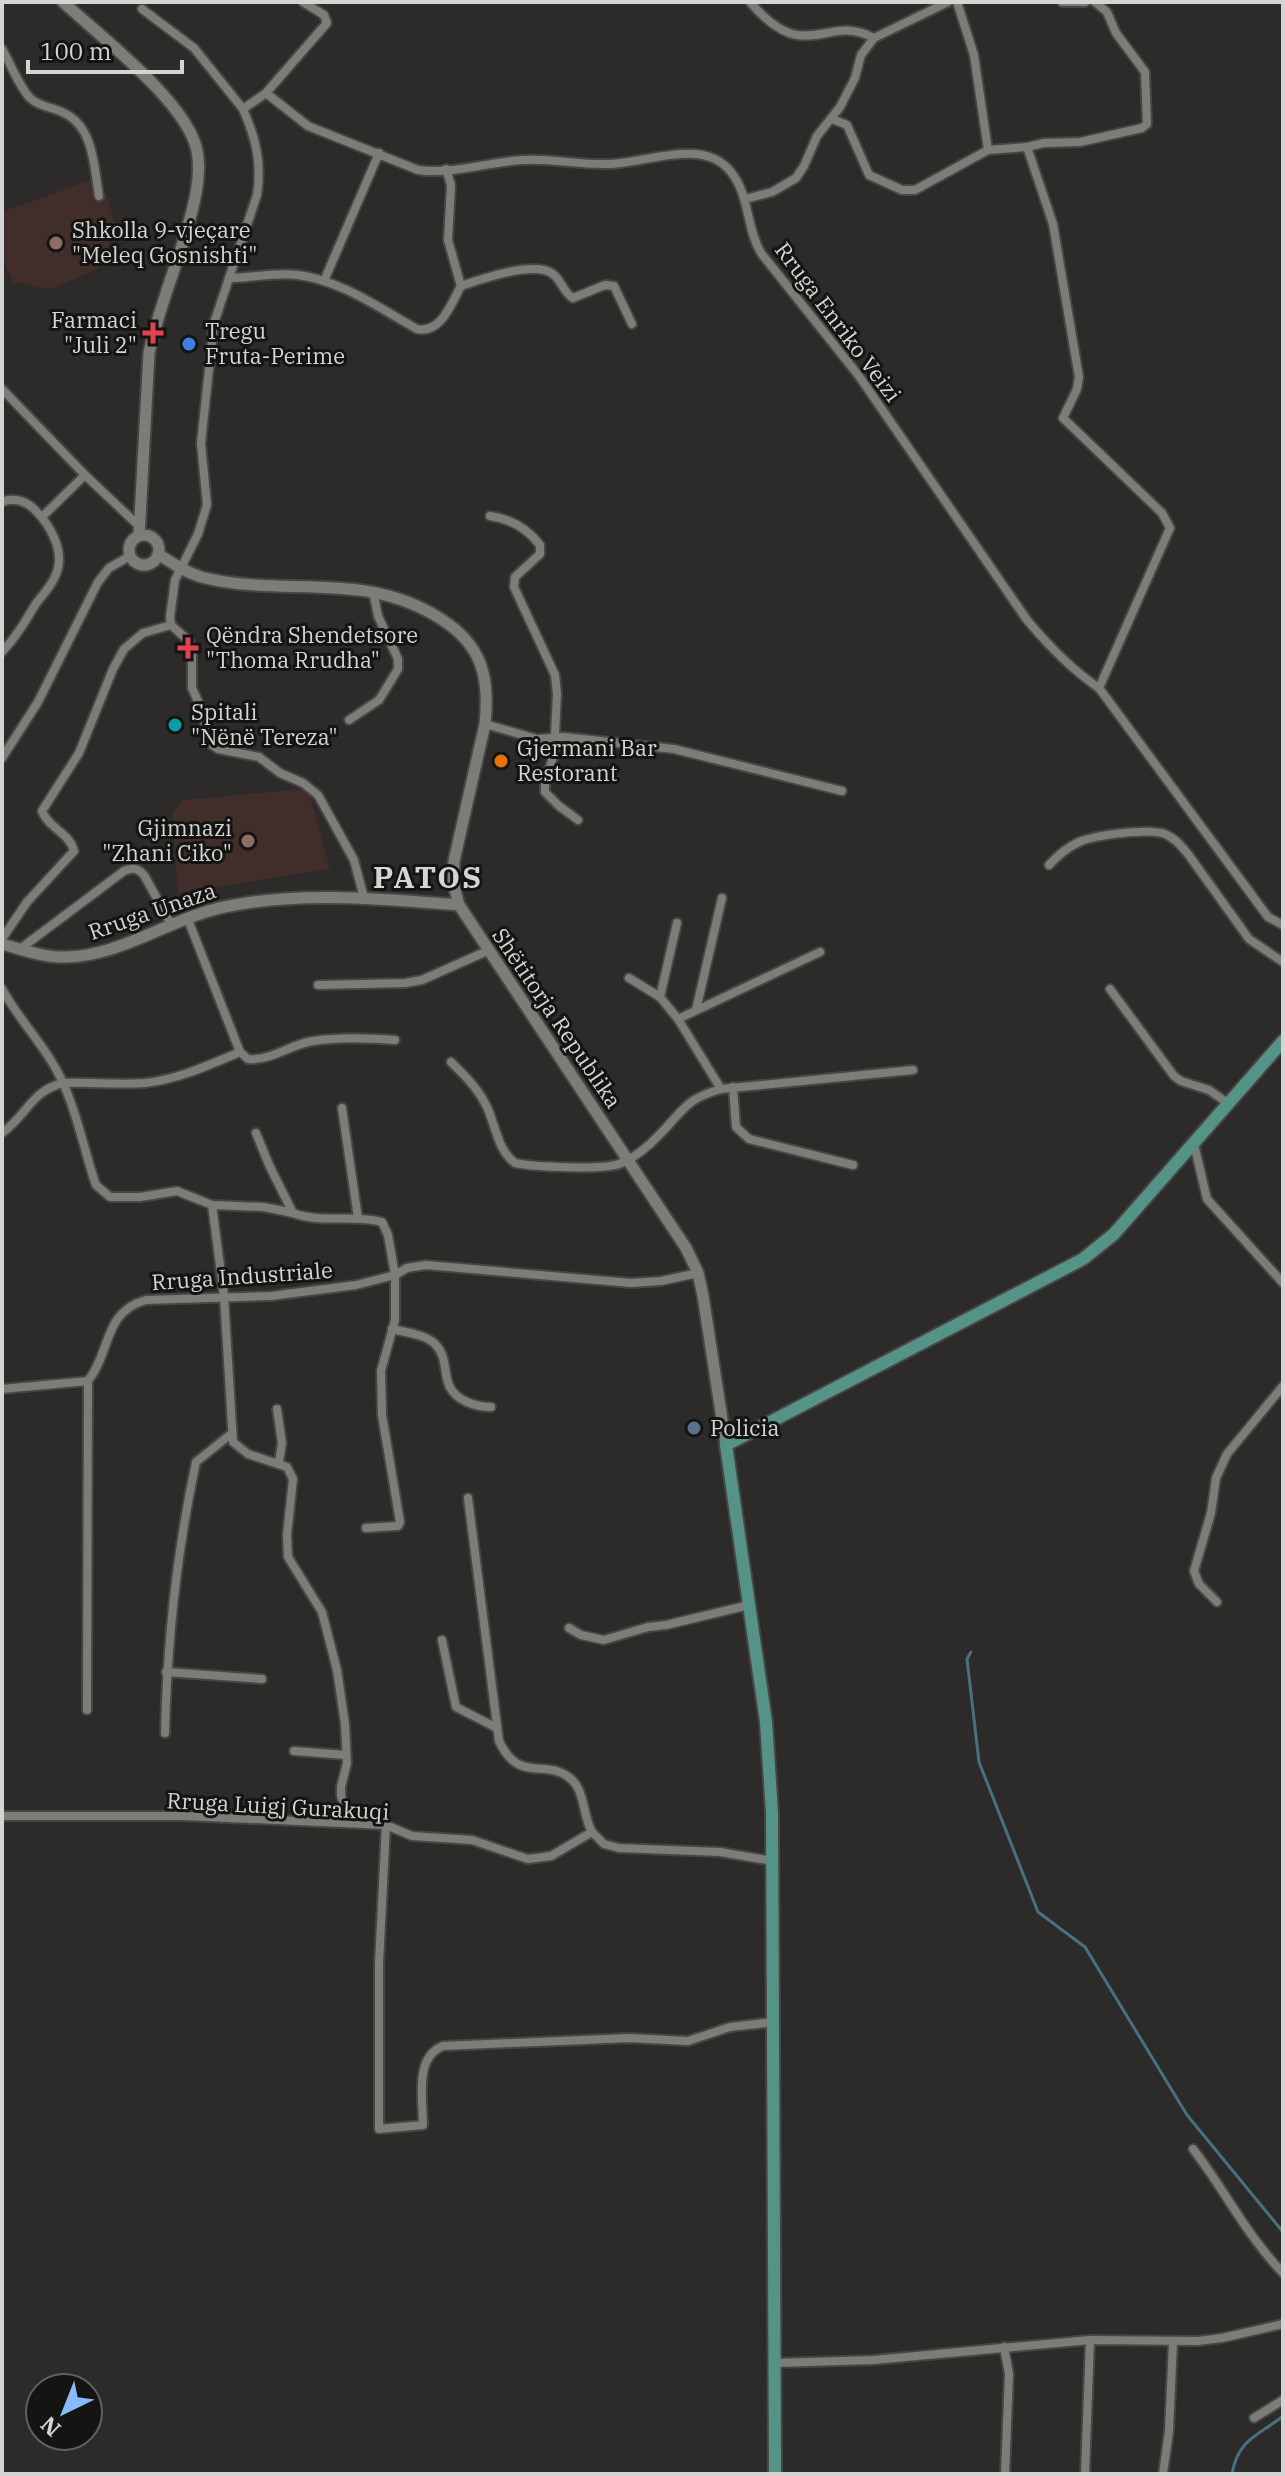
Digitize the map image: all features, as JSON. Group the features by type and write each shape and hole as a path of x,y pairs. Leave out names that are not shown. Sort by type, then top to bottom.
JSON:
{"main road":[{"path":"63,2 163,94 189,128 197,150 197,188 192,210 155,323 149,353 139,531 130,544 130,556 137,563 146,565 155,560 158,546 153,538 139,531"},
{"name":"Shëtitorja Republika","path":"158,554 180,569 217,580 325,585 373,591 418,606 452,625 475,650 483,668 487,694 485,724 454,861 453,882 459,905 686,1248 698,1273 703,1296 726,1445"},
{"name":"Rruga Unaza","path":"2,942 58,957 75,957 109,949 187,917 227,906 287,897 364,898 459,905"},
{"path":"775,2474 773,1861 766,1722 726,1445 1083,1259 1114,1234 1283,1041"}],"street":[{"path":"243,109 266,93 327,23 324,15 303,2"},
{"path":"750,2 772,23 798,35 846,29 874,38"},
{"path":"745,199 772,192 796,178 817,136 832,119 849,90 861,55 874,38 948,2"},
{"path":"957,2 974,55 988,150"},
{"path":"1062,2 1085,2"},
{"path":"832,119 847,125 869,175 902,190 915,190 988,150 1080,142 1142,128 1147,124 1145,72 1116,33 1107,12 1095,2"},
{"path":"142,9 194,48 243,109 254,136 260,175 257,195 214,323 201,443 207,505 198,534 173,588 171,625"},
{"path":"2,49 32,100 64,112 76,120 84,131 99,196"},
{"name":"Rruga Enriko Veizi","path":"266,93 308,126 418,170 433,172 520,160 620,164 694,154 707,156 731,172 745,199 755,243 761,253 859,376 1027,620 1054,650 1099,688 1268,917 1283,925"},
{"path":"1027,147 1053,224 1079,377 1074,399 1063,413 1063,418 1162,513 1170,528 1099,688"},
{"path":"324,281 379,153"},
{"path":"446,169 451,185 448,240 461,286"},
{"path":"229,278 276,274 324,281 425,331 434,328 440,321 461,286 499,274 541,269 556,276 573,298 610,285 617,290 632,324"},
{"path":"2,389 139,531"},
{"path":"42,517 85,475"},
{"path":"2,502 9,499 22,501 42,517 56,543 58,568 25,624 2,652"},
{"path":"490,516 512,522 540,545 540,554 514,581 555,675 554,754 545,792 578,820"},
{"path":"2,758 38,702 98,582 109,568 130,556"},
{"path":"349,720 379,700 398,669 398,659 378,616 373,591"},
{"path":"171,625 189,641 192,649 192,688 212,745 259,757 318,795 354,860 364,898"},
{"path":"2,942 27,902 74,851 70,840 46,820 42,811 79,753 117,659 136,637 171,625"},
{"path":"485,724 537,739 674,749 842,791"},
{"path":"1049,865 1069,847 1091,838 1150,831 1164,834 1178,842 1188,854 1249,939 1283,962"},
{"path":"20,949 131,868 144,875 171,924"},
{"path":"696,1010 722,898"},
{"path":"187,917 244,1057 252,1060 312,1041 360,1038 395,1040"},
{"path":"660,997 677,923"},
{"path":"318,985 422,980 487,951"},
{"path":"678,1019 820,952"},
{"path":"629,978 660,997 678,1019 721,1089"},
{"path":"2,989 17,1014 40,1040 63,1083 100,1191 110,1197 125,1198 177,1191 212,1205 264,1207 314,1219 358,1218 382,1222 386,1227 395,1275 395,1309 381,1371 382,1415 400,1522 398,1526 366,1528"},
{"path":"1110,989 1174,1076 1209,1090 1229,1104"},
{"path":"2,1133 18,1121 37,1095 52,1086 162,1080 240,1052"},
{"path":"451,1062 473,1084 487,1107 505,1153 515,1163 606,1167 629,1160 700,1095 733,1087 913,1070"},
{"path":"733,1087 736,1127 749,1139 853,1165"},
{"path":"342,1108 358,1218"},
{"path":"256,1133 293,1213"},
{"path":"1194,1144 1207,1199 1283,1283"},
{"path":"212,1205 224,1296 231,1434 233,1442 241,1450 279,1462 287,1467 293,1479 287,1535 288,1557 322,1612 341,1688 346,1755 341,1796 351,1823"},
{"name":"Rruga Industriale","path":"87,1710 88,1381 99,1364 115,1321 126,1308 165,1298 271,1296 356,1285 426,1265 631,1283 661,1281 698,1273"},
{"path":"392,1329 426,1338 436,1344 453,1394 474,1405 491,1407"},
{"path":"2,1389 88,1381"},
{"path":"1217,1602 1199,1584 1194,1571 1211,1513 1216,1478 1227,1454 1283,1386"},
{"path":"277,1409 282,1443 279,1462"},
{"path":"165,1733 166,1672 184,1519 196,1462 231,1434"},
{"path":"468,1498 495,1727 499,1741 511,1760 529,1768 554,1770 572,1779 580,1793 586,1823 604,1844 619,1848 720,1852 773,1861"},
{"path":"569,1628 581,1635 604,1640 749,1605"},
{"path":"442,1640 456,1707 495,1727"},
{"path":"166,1672 262,1679"},
{"path":"294,1751 346,1755"},
{"name":"Rruga Luigj Gurakuqi","path":"2,1816 184,1816 386,1825 412,1836 472,1840 528,1859 551,1856 592,1832"},
{"path":"386,1825 379,1963 379,2129 423,2125 425,2063 434,2049 443,2046 629,2038 688,2041 730,2027 774,2022"},
{"path":"1193,2149 1268,2258 1283,2273"},
{"path":"775,2363 873,2360 1090,2340 1173,2342 1222,2338 1283,2324"},
{"path":"1085,2474 1090,2340"},
{"path":"1163,2474 1171,2406 1173,2342"},
{"path":"1004,2347 1009,2374 1005,2474"},
{"path":"1254,2418 1283,2400"}],"shaded area":[{"name":"Shkolla 9-vjeçare \"Meleq Gosnishti\"","path":"91,180 98,198 107,195 116,229 98,269 51,289 13,282 2,257 2,212"},
{"name":"Gjimnazi \"Zhani Ciko\"","path":"302,789 310,796 330,869 178,893 172,813 184,800"}],"waterway":[{"path":"971,1652 967,1659 979,1762 1038,1912 1085,1947 1187,2115 1283,2232"},
{"path":"1232,2474 1244,2446 1283,2416"}],"place":[{"name":"Shkolla 9-vjeçare \"Meleq Gosnishti\"","path":"56,243"},
{"name":"Farmaci \"Juli 2\"","path":"153,333"},
{"name":"Tregu Fruta-Perime","path":"189,344"},
{"name":"Qëndra Shendetsore \"Thoma Rrudha\"","path":"188,648"},
{"name":"Spitali \"Nënë Tereza\"","path":"175,725"},
{"name":"Gjermani Bar Restorant","path":"501,761"},
{"name":"Gjimnazi \"Zhani Ciko\"","path":"248,841"},
{"name":"Policia","path":"694,1428"}],"district":[{"name":"PATOS","path":"428,878"}]}
